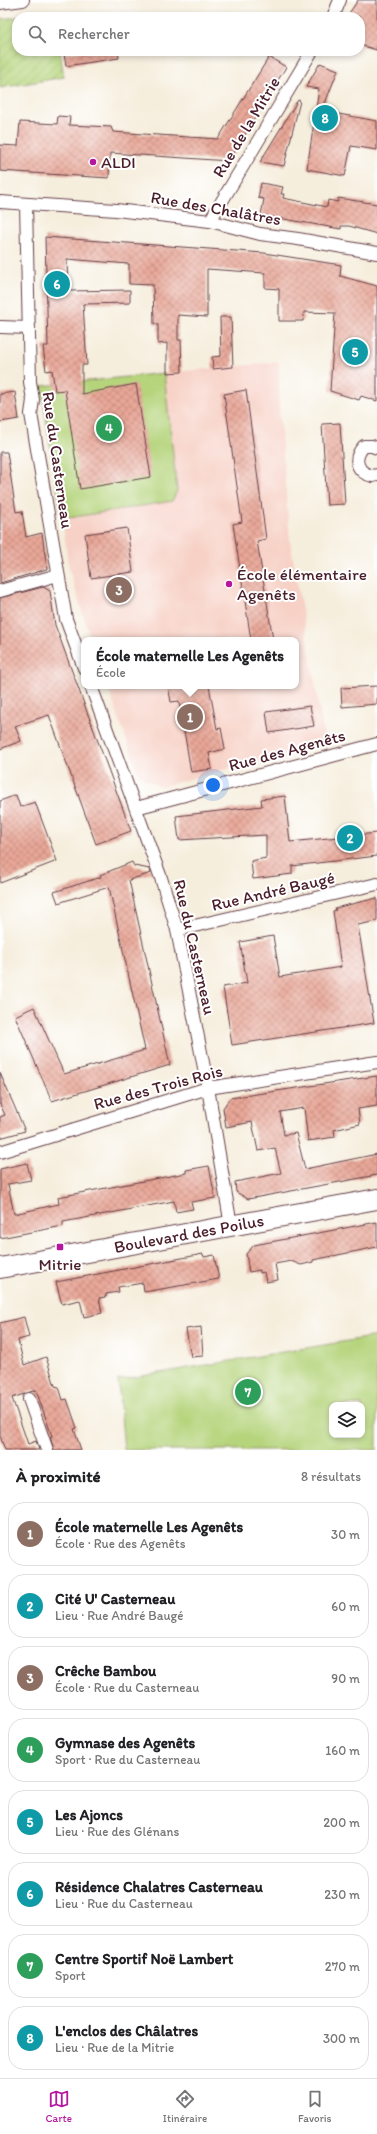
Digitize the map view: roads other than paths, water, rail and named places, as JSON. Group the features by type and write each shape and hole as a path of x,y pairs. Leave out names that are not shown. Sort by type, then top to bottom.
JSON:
{"main road":[{"name":"Boulevard des Poilus","path":"0,1268 377,1199"}],"street":[{"path":"0,3 23,0"},
{"path":"334,12 340,0"},
{"name":"Rue de la Mitrie","path":"210,221 309,56"},
{"name":"Rue des Chalâtres","path":"0,202 116,210 210,221 260,234 377,253"},
{"name":"Rue du Casterneau","path":"26,204 29,328 33,400 31,414 66,619 81,660"},
{"path":"0,327 29,328"},
{"path":"377,448 364,446 359,451 357,458 357,466 361,472 365,475 377,475"},
{"path":"0,592 58,575"},
{"name":"Rue du Casterneau","path":"92,689 161,878 177,930 208,1088 231,1226"},
{"name":"Rue des Agenêts","path":"136,808 377,744"},
{"name":"Rue André Baugé","path":"177,930 377,884"},
{"name":"Rue des Trois Rois","path":"0,1152 208,1088 377,1062"},
{"path":"29,1399 47,1450"}],"place":[{"name":"L'enclos des Châlatres","path":"325,118"},
{"name":"ALDI","path":"93,162"},
{"name":"Résidence Chalatres Casterneau","path":"57,284"},
{"name":"Les Ajoncs","path":"355,352"},
{"name":"Gymnase des Agenêts","path":"109,428"},
{"name":"École élémentaire Agenêts","path":"229,584"},
{"name":"Crêche Bambou","path":"119,590"},
{"name":"École maternelle Les Agenêts","path":"190,717"},
{"name":"Cité U' Casterneau","path":"350,838"},
{"name":"Mitrie","path":"60,1247"},
{"name":"Centre Sportif Noë Lambert","path":"248,1392"}]}
